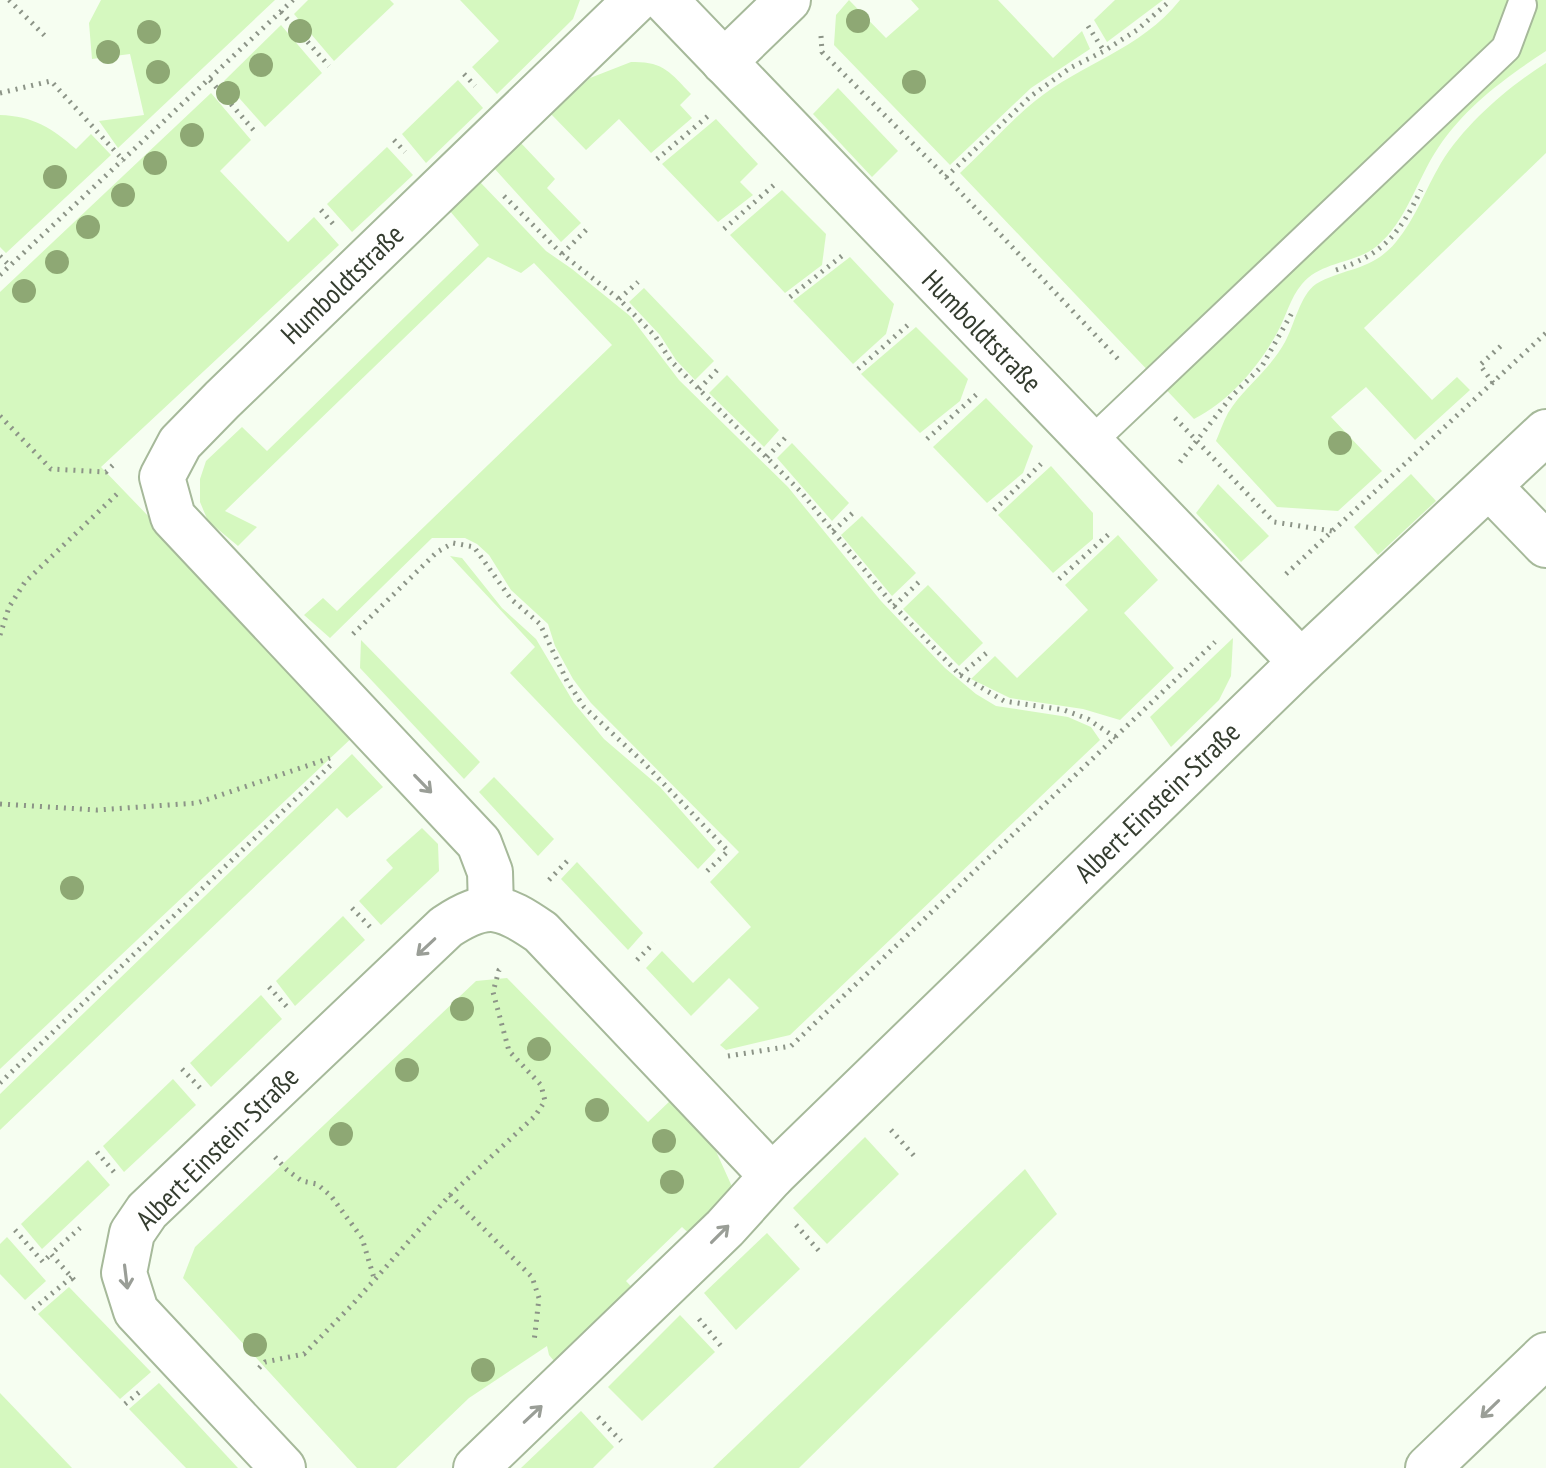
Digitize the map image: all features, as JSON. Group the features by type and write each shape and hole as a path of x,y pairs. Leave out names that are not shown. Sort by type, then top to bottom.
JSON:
{"street":[{"name":"Humboldtstraße","path":"162,477 180,443 222,400 636,0"},
{"name":"Humboldtstraße","path":"665,0 1089,444 1132,513 1249,608 1301,662"},
{"path":"724,62 804,13"},
{"name":"Albert-Einstein-Straße","path":"476,1468 1301,662 1546,432"},
{"path":"162,477 173,517 479,843 490,872 491,908 516,914 541,932 772,1176"},
{"path":"1489,486 1546,545"},
{"name":"Albert-Einstein-Straße","path":"283,1468 136,1311 124,1273 132,1233 147,1211 446,927 469,912 491,908"},
{"path":"1428,1468 1546,1355"}],"lane":[{"path":"1089,444 1506,48 1522,5"}],"path":[{"path":"9,0 46,37"},
{"path":"0,275 293,0"},
{"path":"946,177 1031,96 1070,68 1137,30 1171,0"},
{"path":"281,12 329,66"},
{"path":"804,13 822,52 946,177 1274,522 1333,532"},
{"path":"1088,26 1104,51"},
{"path":"210,80 257,134"},
{"path":"0,93 51,81 124,161"},
{"path":"657,159 717,107"},
{"path":"724,229 784,177"},
{"path":"1331,272 1364,261 1390,240 1423,187"},
{"path":"502,194 562,254 619,299 655,336 671,361 801,492 894,606 960,675 1004,701 1064,710 1088,719 1116,738"},
{"path":"562,254 587,229"},
{"path":"790,297 853,247"},
{"path":"0,256 10,266"},
{"path":"619,299 638,282"},
{"path":"1059,579 1132,513 1197,442 1231,397 1269,356 1294,308"},
{"path":"858,369 918,315"},
{"path":"719,1057 791,1046 1249,608 1546,333"},
{"path":"1493,383 1480,365 1503,344"},
{"path":"699,389 719,368"},
{"path":"927,439 987,386"},
{"path":"767,457 786,437"},
{"path":"994,510 1043,462"},
{"path":"0,635 9,607 25,582 120,491 162,477"},
{"path":"833,531 856,510"},
{"path":"342,644 437,552 453,543 474,547 511,599 540,624 567,681 584,707 643,762 728,851 703,875"},
{"path":"894,606 922,579"},
{"path":"1207,630 1212,645"},
{"path":"960,675 990,650"},
{"path":"0,804 97,810 197,803 342,754 0,1083"},
{"path":"548,880 571,857"},
{"path":"224,1402 265,1362 304,1354 450,1195 535,1116 545,1101 541,1085 509,1051 493,992 499,970 569,902 538,869"},
{"path":"352,908 381,938"},
{"path":"631,967 654,943"},
{"path":"269,987 296,1017"},
{"path":"182,1069 211,1101 218,1093 287,1170 302,1181 317,1184 331,1196 362,1238 374,1278"},
{"path":"887,1125 916,1158"},
{"path":"97,1152 116,1174"},
{"path":"450,1195 532,1277 539,1298 533,1348 562,1387"},
{"path":"789,1218 819,1251"},
{"path":"15,1230 43,1262 83,1225"},
{"path":"51,1254 81,1288"},
{"path":"33,1309 72,1277"}],"green space":[{"path":"101,0 275,0 118,148 99,121 144,115 130,54 92,59 89,23"},
{"path":"308,0 390,0 394,4 334,61 294,14"},
{"path":"460,0 580,0 573,19 497,94 472,67 499,41"},
{"path":"849,0 886,38 919,9 911,0 998,0 1053,58 1082,31 1090,49 1031,88 950,165 834,45 836,15"},
{"path":"1115,0 1163,0 1107,42 1094,20"},
{"path":"1180,0 1546,0 1546,51 1501,82 1461,119 1438,148 1396,224 1377,246 1319,271 1302,284 1277,333 1252,371 1219,403 1194,419 960,173 1035,101 1147,32"},
{"path":"281,25 322,73 265,127 224,81"},
{"path":"631,62 651,63 671,74 691,94 680,105 692,118 651,153 619,119 586,150 551,114 590,78"},
{"path":"1546,63 1546,153 1364,328 1432,400 1457,377 1470,390 1415,440 1366,387 1331,417 1382,471 1338,511 1277,507 1216,441 1228,413 1279,352 1310,289 1387,252 1409,223 1441,163 1462,134 1502,95"},
{"path":"458,80 483,108 426,163 402,134"},
{"path":"838,88 898,151 872,177 813,114"},
{"path":"211,93 251,140 220,171 288,242 314,217 339,245 101,467 357,733 0,1069 0,292"},
{"path":"0,115 41,124 76,149 91,134 111,155 6,253 0,247"},
{"path":"716,119 758,164 740,182 753,195 718,222 662,164"},
{"path":"520,142 555,179 547,188 581,223 561,242 494,168"},
{"path":"387,147 413,175 352,232 327,204"},
{"path":"480,182 546,251 630,316 679,380 788,487 881,601 945,668 996,706 1068,717 1091,727 1100,740 790,1035 726,1050 720,1045 759,1008 729,978 691,1016 646,968 662,951 693,983 751,927 710,882 739,852 591,703 573,679 555,646 548,624 511,590 489,555 477,544 465,538 432,538 330,638 304,615 323,598 337,611 612,345 534,263 521,273 488,257 225,511 257,527 238,546 208,521 200,502 200,479 206,461 242,427 267,451 479,245 449,210"},
{"path":"782,190 826,234 822,265 785,293 730,235"},
{"path":"850,257 894,304 886,334 853,364 793,301"},
{"path":"644,288 714,361 695,380 629,302"},
{"path":"916,327 968,379 960,401 920,433 861,374"},
{"path":"727,375 779,430 764,447 709,393"},
{"path":"986,398 1033,446 1023,473 987,503 933,447"},
{"path":"792,443 849,503 832,521 777,458"},
{"path":"1051,466 1093,513 1093,539 1053,573 998,515"},
{"path":"1411,474 1436,501 1378,555 1354,527"},
{"path":"1218,484 1269,536 1241,562 1196,513"},
{"path":"862,516 916,573 892,596 841,535"},
{"path":"1118,535 1158,580 1124,613 1174,668 1120,720 1083,709 1010,698 971,679 995,656 1017,678 1088,610 1065,585"},
{"path":"450,556 462,558 502,608 536,639 574,703 604,739 660,787 716,850 698,869 510,673 535,647"},
{"path":"928,585 983,643 959,666 903,609"},
{"path":"1233,638 1231,676 1219,700 1171,747 1150,717"},
{"path":"361,640 480,762 464,779 360,668"},
{"path":"352,754 383,787 347,818 337,808 0,1130 0,1094"},
{"path":"494,777 554,839 538,856 479,792"},
{"path":"422,828 438,844 439,871 381,925 359,901 393,868 386,860"},
{"path":"577,862 643,933 628,950 561,879"},
{"path":"343,916 365,940 295,1006 276,981"},
{"path":"507,978 648,1122 673,1098 715,1149 734,1191 696,1240 682,1227 626,1281 639,1295 560,1368 549,1355 547,1346 469,1398 396,1468 357,1468 183,1278 195,1247 476,981"},
{"path":"261,995 282,1019 211,1087 190,1063"},
{"path":"173,1079 196,1105 124,1172 103,1146"},
{"path":"865,1137 899,1174 827,1244 793,1208"},
{"path":"88,1160 110,1185 42,1249 21,1224"},
{"path":"1025,1169 1057,1214 799,1468 713,1468"},
{"path":"767,1233 800,1269 736,1330 704,1293"},
{"path":"7,1237 46,1281 25,1300 0,1274 0,1244"},
{"path":"69,1287 151,1372 120,1399 38,1314"},
{"path":"680,1315 715,1352 642,1421 608,1387"},
{"path":"159,1383 238,1468 186,1468 129,1409"},
{"path":"0,1393 72,1468 0,1468"},
{"path":"581,1411 614,1447 593,1468 521,1468"}]}
